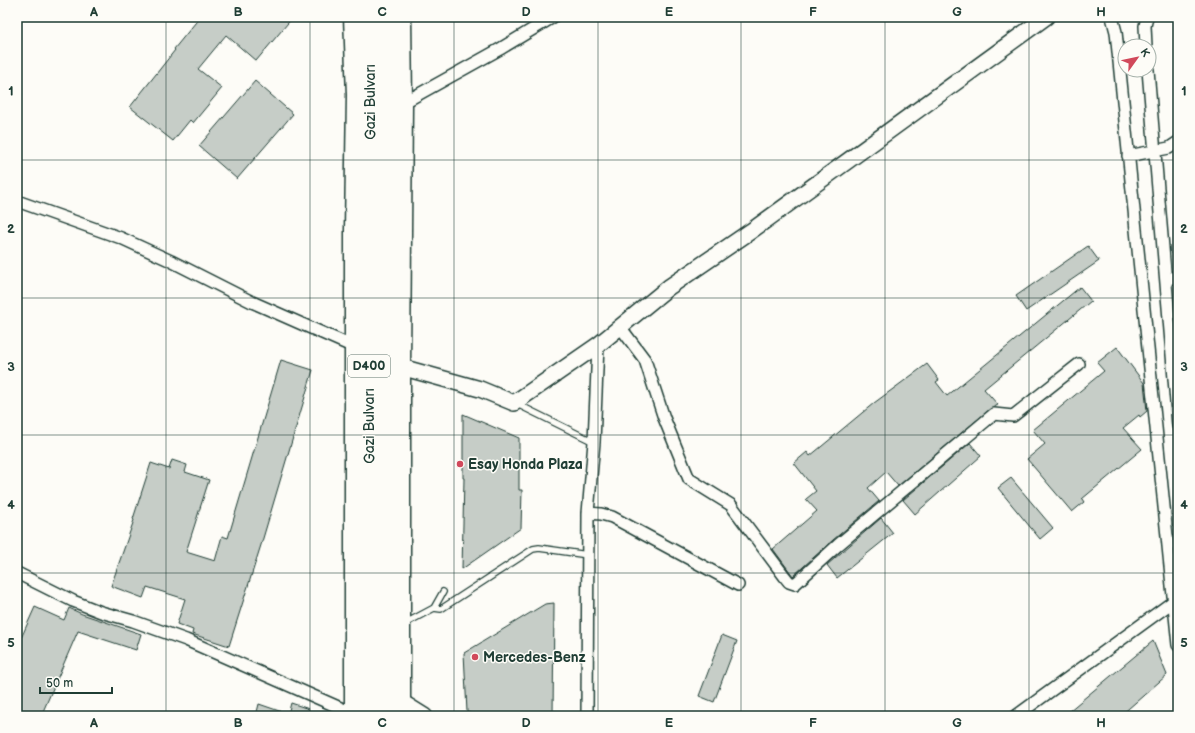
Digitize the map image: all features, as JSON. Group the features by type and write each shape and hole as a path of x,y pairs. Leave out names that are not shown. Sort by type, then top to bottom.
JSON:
{"highway":[{"path":"353,17 362,348"},
{"name":"Gazi Bulvarı","path":"358,715 362,348 370,17"},
{"name":"Gazi Bulvarı","path":"384,716 387,17"},
{"path":"401,708 402,17"}],"main road":[{"path":"401,367 480,390 514,403 598,345 669,288 751,231 1046,17"}],"street":[{"path":"403,104 553,17"},
{"path":"1112,17 1116,32 1178,645"},
{"path":"1146,38 1145,26 1147,17"},
{"path":"1149,78 1178,426"},
{"path":"1128,156 1169,148 1178,142"},
{"path":"17,201 120,238 171,261 252,302 362,348"},
{"path":"1166,279 1178,277"},
{"path":"621,328 645,360 664,418 689,480 732,505 784,578 794,584 838,545 994,414 1013,416 1079,364"},
{"path":"586,716 588,513 594,442 598,345"},
{"path":"588,513 612,517 738,585"},
{"path":"17,573 73,601 101,612 133,621 186,640 358,715"},
{"path":"1016,716 1174,601"},
{"path":"401,708 425,716"}],"lane":[{"path":"514,403 594,442"},
{"path":"434,608 441,609 533,549 539,548 588,555"},
{"path":"400,626 434,608 443,592"}],"building":[{"path":"200,17 293,17 256,61 226,35 198,69 222,88 193,123 190,120 173,141 130,107"},
{"path":"255,81 293,114 237,179 199,146"},
{"path":"1088,246 1099,261 1026,311 1016,296"},
{"path":"1080,287 1091,301 984,389 998,405 990,409 898,486 886,472 868,488 879,501 793,576 773,549 817,511 806,499 816,491 794,463 807,452 810,456 874,403 927,364 939,380 936,382 947,396"},
{"path":"1117,347 1144,383 1147,411 1140,417 1139,415 1123,428 1142,449 1082,499 1084,502 1072,512 1027,459 1045,444 1033,430 1104,371 1097,363"},
{"path":"281,360 313,370 261,545 229,646 192,634 193,630 177,624 185,599 147,587 143,598 111,586 134,520 133,519 151,463 169,469 172,460 187,465 185,472 209,480 186,552 215,561 222,536 228,538"},
{"path":"463,414 519,438 519,490 522,490 521,528 462,569 464,478"},
{"path":"970,443 981,456 915,514 903,500"},
{"path":"1011,478 1053,528 1040,539 998,488"},
{"path":"881,518 893,533 837,578 827,565"},
{"path":"554,603 553,716 477,716 467,712 464,653 545,604"},
{"path":"35,607 64,620 69,608 82,614 141,634 136,650 78,631 41,716 17,716 17,647"},
{"path":"722,635 737,641 714,702 699,696"},
{"path":"1153,641 1167,675 1120,716 1063,716"},
{"path":"291,703 309,709 306,716 256,716 259,704 288,714"}],"place":[{"name":"Esay Honda Plaza","path":"460,464"},
{"name":"Mercedes-Benz","path":"475,657"}]}
